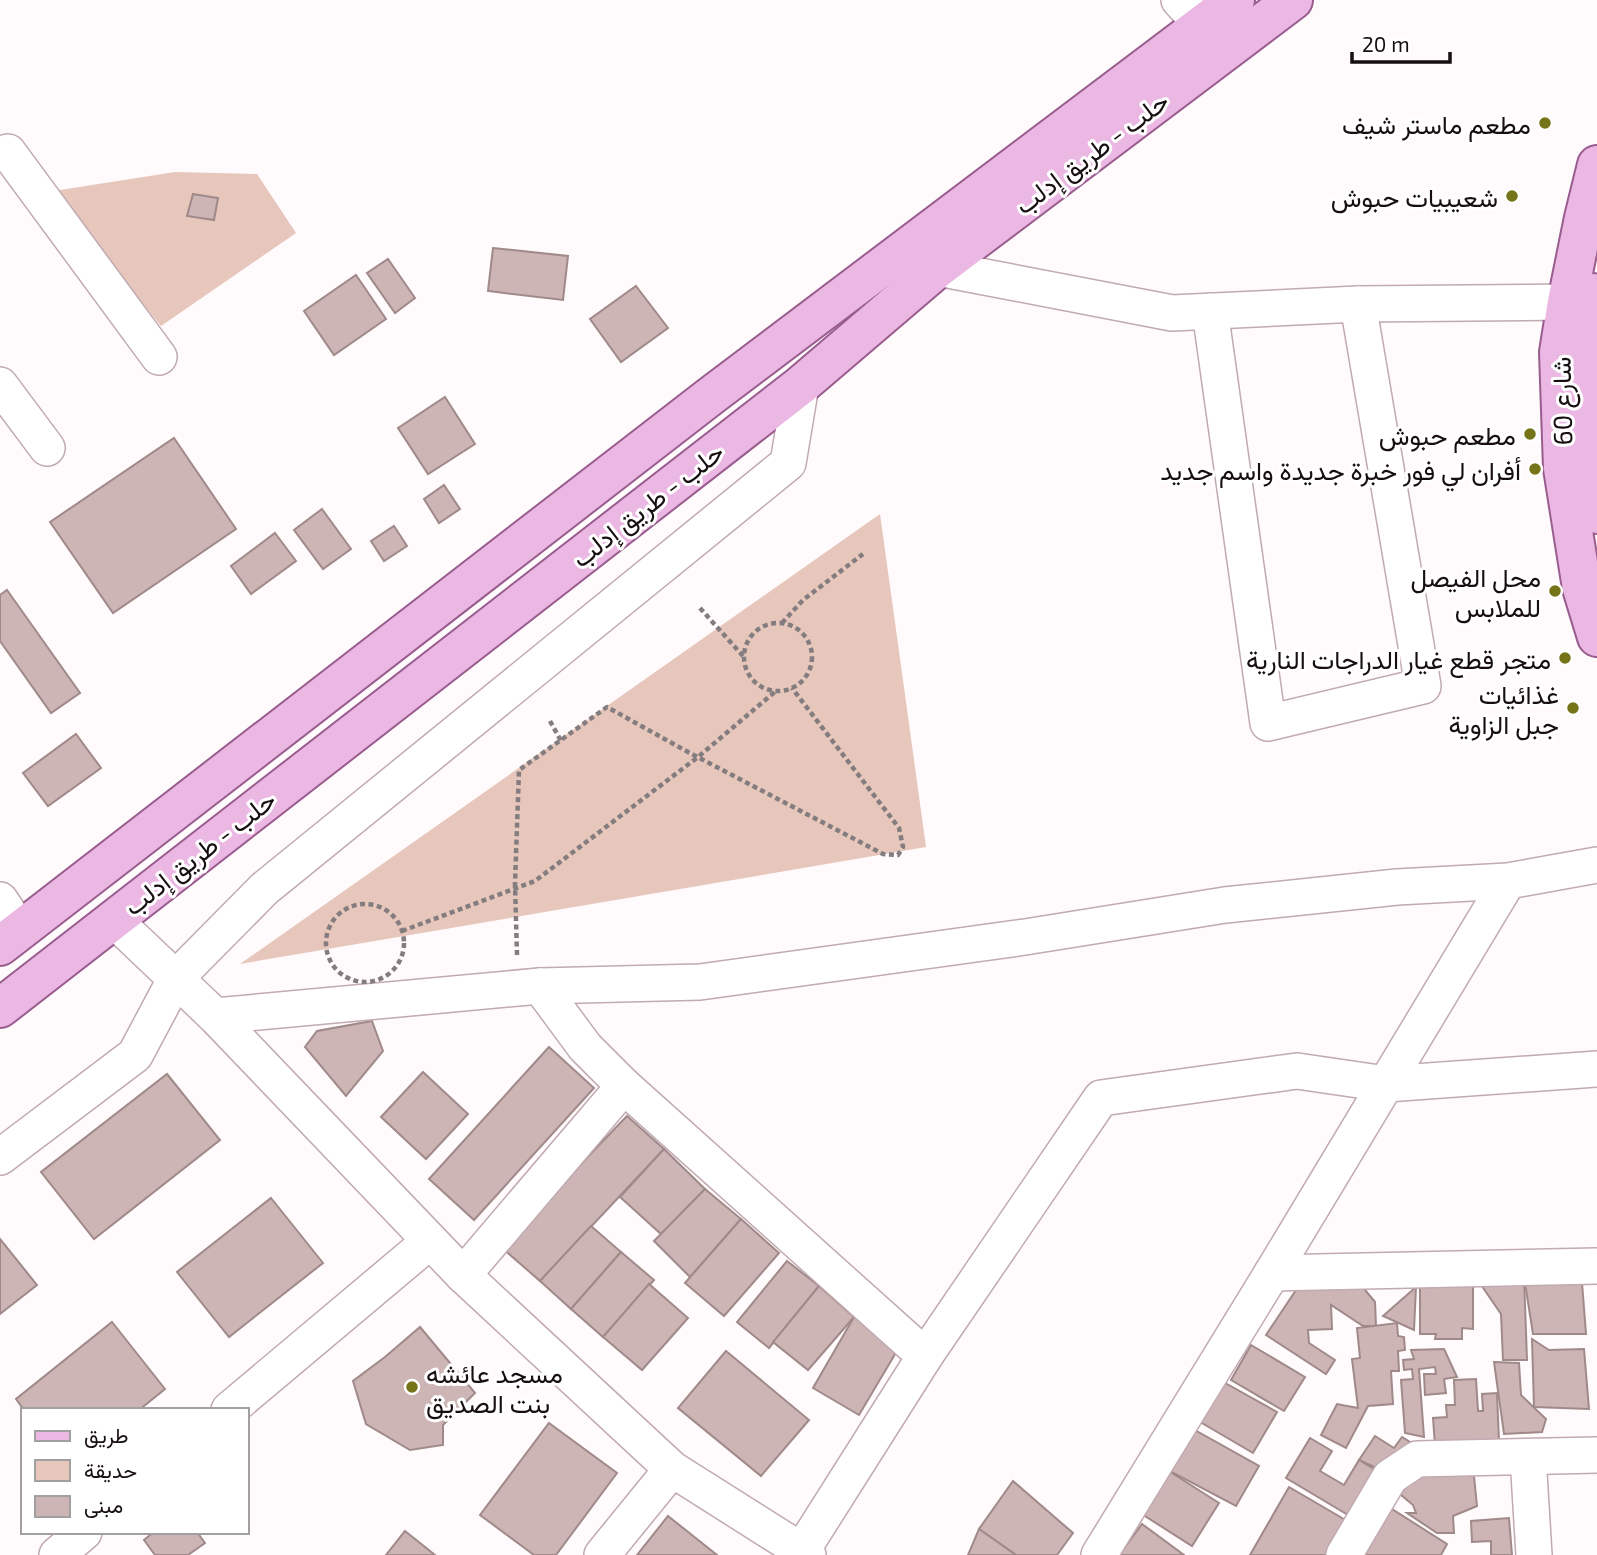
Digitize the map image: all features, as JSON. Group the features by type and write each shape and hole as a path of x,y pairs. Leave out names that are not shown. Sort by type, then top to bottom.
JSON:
{"main road":[{"name":"حلب - طريق إدلب","path":"7,926 712,395 1190,12 1235,0"},
{"name":"حلب - طريق إدلب","path":"0,1008 802,385 938,268 1293,0"},
{"name":"شارع 60","path":"1597,165 1584,218 1559,352 1563,468 1582,588 1597,637"},
{"name":"شارع 60","path":"1597,268 1588,438 1597,514"}],"street":[{"path":"8,152 159,357"},
{"path":"938,268 1172,313 1358,304 1567,302"},
{"path":"1210,311 1268,723 1423,686 1358,304"},
{"path":"0,385 47,448"},
{"path":"0,1157 135,1055 176,978 264,890 788,463 802,385"},
{"path":"215,1016 540,986 700,982 1025,937 1225,905 1397,887 1508,881 1597,865"},
{"path":"1099,1555 1508,881"},
{"path":"113,919 215,1016 463,1275 672,1469 803,1554 925,1356 1101,1098 1297,1071 1386,1084 1597,1069"},
{"path":"540,986 585,1047 624,1086 925,1356"},
{"path":"463,1275 624,1086"},
{"path":"231,1408 430,1241"},
{"path":"1272,1273 1597,1266"},
{"path":"1344,1555 1390,1477 1417,1459 1597,1455"},
{"path":"1528,1457 1534,1555"},
{"path":"602,1555 672,1469"},
{"path":"57,1555 82,1534"}],"path":[{"path":"782,623 803,600 863,554"},
{"path":"700,608 743,657"},
{"path":"782,623 793,626 809,642 812,663 801,682 792,688 770,691 751,679 745,668 745,645 760,628 782,623"},
{"path":"517,958 515,887 519,770 607,707 883,854 898,855 903,847 898,828 792,688"},
{"path":"402,931 535,881 698,757 776,691"},
{"path":"550,721 561,741"},
{"path":"376,905 397,919 402,931 404,944 395,968 373,981 360,981 337,970 326,947 332,922 351,906 376,905"}],"green space":[{"path":"175,172 257,174 296,233 161,326 55,198 54,191"},
{"path":"880,514 926,847 240,964"}],"building":[{"path":"193,194 218,198 214,220 187,216"},
{"path":"493,248 568,256 563,300 488,291"},
{"path":"388,259 415,298 395,313 367,273"},
{"path":"356,275 386,319 334,355 304,311"},
{"path":"636,286 668,328 621,362 590,319"},
{"path":"445,397 475,444 428,474 398,428"},
{"path":"174,438 236,529 113,613 50,522"},
{"path":"444,485 460,509 439,523 424,499"},
{"path":"322,509 351,549 323,569 294,530"},
{"path":"394,526 407,546 384,561 371,541"},
{"path":"275,533 296,561 251,594 231,566"},
{"path":"7,590 80,693 51,713 0,641 0,595"},
{"path":"76,734 101,768 48,806 23,773"},
{"path":"372,1021 383,1051 346,1096 305,1047 317,1031"},
{"path":"549,1047 594,1088 474,1220 429,1179"},
{"path":"423,1072 468,1114 426,1159 381,1117"},
{"path":"167,1074 220,1140 94,1239 41,1172"},
{"path":"627,1116 664,1149 540,1281 501,1247"},
{"path":"664,1149 705,1189 661,1234 620,1197"},
{"path":"705,1189 741,1219 690,1277 654,1241"},
{"path":"271,1198 323,1263 229,1337 177,1272"},
{"path":"741,1219 779,1253 724,1316 685,1283"},
{"path":"591,1226 621,1252 571,1309 540,1281"},
{"path":"0,1239 37,1285 0,1314"},
{"path":"621,1252 654,1280 603,1337 571,1309"},
{"path":"787,1261 819,1286 769,1348 737,1322"},
{"path":"1581,1270 1586,1334 1533,1334 1524,1277"},
{"path":"1420,1273 1473,1273 1473,1329 1462,1328 1462,1339 1435,1339 1436,1334 1420,1334"},
{"path":"1524,1277 1527,1360 1503,1360 1501,1314 1477,1279"},
{"path":"1304,1278 1356,1279 1375,1302 1376,1326 1363,1326 1331,1305 1332,1329 1308,1330 1309,1343 1335,1360 1326,1374 1266,1335"},
{"path":"649,1284 688,1318 642,1370 603,1337"},
{"path":"819,1286 854,1317 808,1370 773,1342"},
{"path":"1416,1287 1414,1330 1383,1316"},
{"path":"854,1317 901,1344 859,1415 813,1388"},
{"path":"112,1322 165,1389 141,1408 23,1408 16,1399"},
{"path":"1397,1323 1398,1336 1404,1337 1405,1350 1398,1351 1399,1371 1391,1371 1393,1404 1368,1406 1346,1448 1321,1435 1337,1404 1358,1408 1352,1359 1360,1358 1357,1328"},
{"name":"مسجد عائشه بنت الصديق","path":"420,1327 475,1393 443,1425 443,1445 410,1450 366,1424 353,1381"},
{"path":"1532,1339 1549,1350 1584,1349 1589,1409 1534,1407"},
{"path":"1251,1345 1305,1377 1284,1411 1231,1380"},
{"path":"1444,1349 1457,1377 1444,1379 1446,1393 1425,1395 1424,1374 1436,1374 1435,1367 1419,1369 1424,1437 1405,1433 1401,1380 1413,1379 1412,1369 1404,1370 1403,1360 1414,1359 1411,1350"},
{"path":"726,1351 809,1420 761,1476 678,1408"},
{"path":"1494,1362 1519,1363 1521,1395 1546,1419 1542,1432 1504,1434"},
{"path":"1218,1379 1277,1412 1253,1453 1195,1419"},
{"path":"1476,1379 1478,1411 1483,1411 1482,1394 1497,1393 1499,1442 1435,1445 1433,1418 1447,1417 1446,1405 1455,1405 1454,1380"},
{"path":"549,1423 617,1473 556,1555 534,1555 480,1515"},
{"path":"1193,1429 1259,1466 1236,1506 1164,1468"},
{"path":"1375,1436 1394,1448 1402,1437 1410,1442 1385,1472 1359,1460"},
{"path":"1310,1438 1332,1451 1320,1471 1344,1485 1359,1460 1385,1476 1358,1521 1286,1478"},
{"path":"1473,1466 1477,1506 1453,1516 1454,1533 1437,1533 1407,1513 1416,1513 1413,1505 1400,1494 1418,1471"},
{"path":"1164,1468 1219,1503 1192,1546 1137,1511"},
{"path":"1013,1481 1073,1533 1057,1555 1016,1555 979,1529"},
{"path":"1289,1487 1354,1525 1332,1555 1250,1555"},
{"path":"1381,1502 1447,1544 1441,1555 1349,1555"},
{"path":"668,1516 717,1555 637,1555"},
{"path":"1509,1518 1512,1555 1491,1555 1491,1541 1472,1542 1471,1521"},
{"path":"1142,1524 1184,1555 1119,1555"},
{"path":"979,1529 1016,1555 968,1555"},
{"path":"405,1531 435,1555 386,1555"},
{"path":"152,1534 198,1534 205,1543 188,1555 155,1555 144,1540"}],"place":[{"name":"مطعم ماستر شيف","path":"1545,123"},
{"name":"شعيبيات حبوش","path":"1512,196"},
{"name":"مطعم حبوش","path":"1530,434"},
{"name":"أفران لي فور خبرة جديدة واسم جديد","path":"1535,469"},
{"name":"محل الفيصل للملابس","path":"1555,591"},
{"name":"متجر قطع غيار الدراجات النارية","path":"1565,658"},
{"name":"غذائيات جبل الزاوية","path":"1573,708"},
{"name":"مسجد عائشه بنت الصديق","path":"412,1387"}]}
